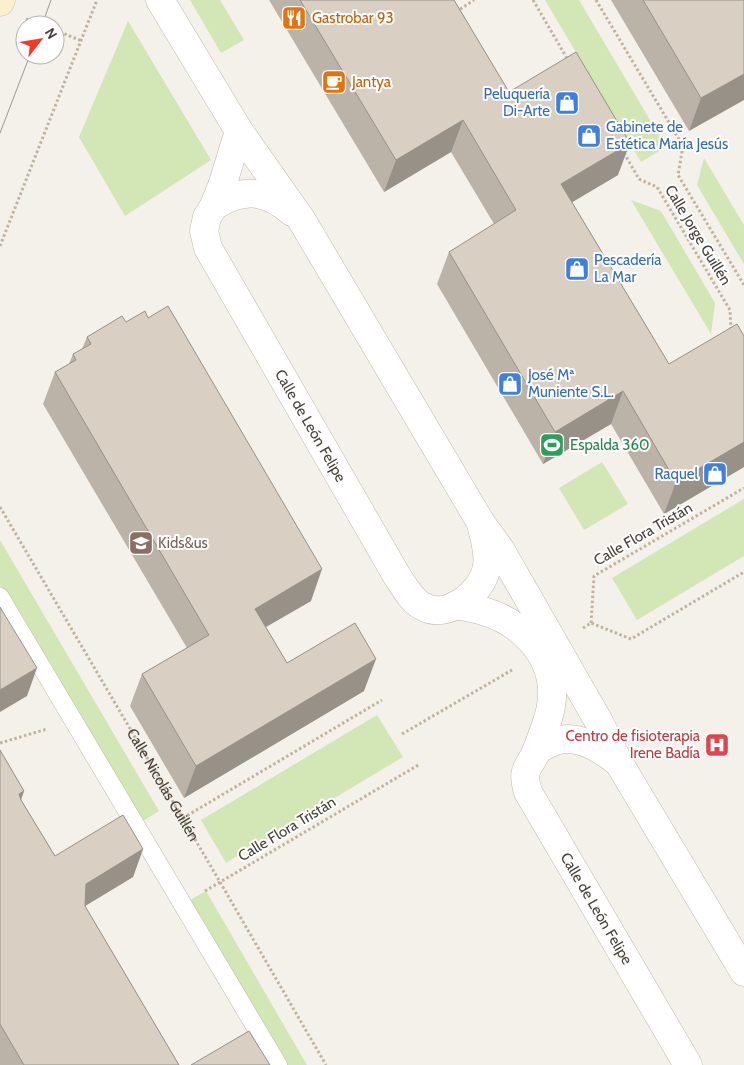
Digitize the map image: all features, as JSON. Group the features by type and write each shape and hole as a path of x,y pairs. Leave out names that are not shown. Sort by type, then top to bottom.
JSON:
{"street":[{"name":"Calle de León Felipe","path":"160,0 239,131 301,219 480,523 500,549 556,644 599,722 619,763 744,972"},
{"name":"Calle de León Felipe","path":"239,131 224,183 207,217 204,231 208,248 398,576 420,605 433,611 448,610 473,592 482,581 487,567 486,542 480,523"},
{"name":"Calle de León Felipe","path":"214,206 227,198 247,193 263,195 280,201 301,219"},
{"name":"Calle de León Felipe","path":"456,605 484,611 506,621 529,637 541,653 550,672 551,706 537,750 528,764 524,778 528,792 688,1065"},
{"name":"Calle de León Felipe","path":"537,750 556,740 569,739 602,749 619,763"}],"lane":[{"path":"0,597 278,1065"}],"path":[{"path":"0,246 97,0"},
{"path":"449,16 474,0"},
{"path":"533,0 574,68"},
{"name":"Calle Jorge Guillén","path":"596,0 684,146 678,176 744,285"},
{"path":"65,34 82,41"},
{"name":"Calle Jorge Guillén","path":"619,145 639,179 657,187 730,310 731,336"},
{"name":"Calle Flora Tristán","path":"591,623 594,576 744,488"},
{"name":"Calle Nicolás Guillén","path":"0,507 326,1065"},
{"path":"578,631 591,623 631,639 744,572"},
{"path":"402,734 513,669"},
{"path":"183,818 382,700"},
{"path":"0,743 47,729"},
{"name":"Calle Flora Tristán","path":"183,904 420,764"}],"green space":[{"path":"190,0 220,0 244,40 221,53"},
{"path":"545,0 579,0 666,147 641,162"},
{"path":"128,21 211,160 125,216 79,137"},
{"path":"704,158 744,225 744,264 697,185"},
{"path":"631,200 661,211 715,303 711,334"},
{"path":"602,462 628,504 584,530 559,488"},
{"path":"744,499 744,556 637,620 612,578"},
{"path":"0,540 159,811 140,823 0,585"},
{"path":"377,715 403,757 226,863 201,820"},
{"path":"206,891 307,1065 277,1065 183,904"}],"building":[{"path":"300,0 454,0 509,92 576,52 630,143 561,184 669,364 737,324 744,336 744,442 676,482 623,391 555,432 449,252 516,210 463,120 396,160"},
{"path":"643,0 744,0 744,74 701,98"},
{"path":"168,306 322,569 255,609 287,663 355,623 376,659 196,766 142,674 209,635 55,372 76,360 73,354 91,344 87,337 122,316 126,322 145,311 148,318"},
{"path":"0,607 37,668 0,690"},
{"path":"0,750 24,791 19,794 21,800 55,856 123,815 143,849 86,884 85,906 179,1065 24,1065 0,1024"},
{"path":"249,1031 270,1065 191,1065"}],"tram line":[{"path":"46,15 51,0"},
{"path":"0,133 26,65"}],"place":[{"name":"Gastrobar 93","path":"294,18"},
{"name":"Jantya","path":"334,82"},
{"name":"Peluquería Di-Arte","path":"567,103"},
{"name":"Gabinete de Estética María Jesús","path":"589,136"},
{"name":"Pescadería La Mar","path":"577,269"},
{"name":"José Mª Muniente S.L.","path":"510,384"},
{"name":"Espalda 360","path":"552,445"},
{"name":"Raquel","path":"715,474"},
{"name":"Kids&us","path":"141,543"},
{"name":"Centro de fisioterapia Irene Badía","path":"717,745"}]}
